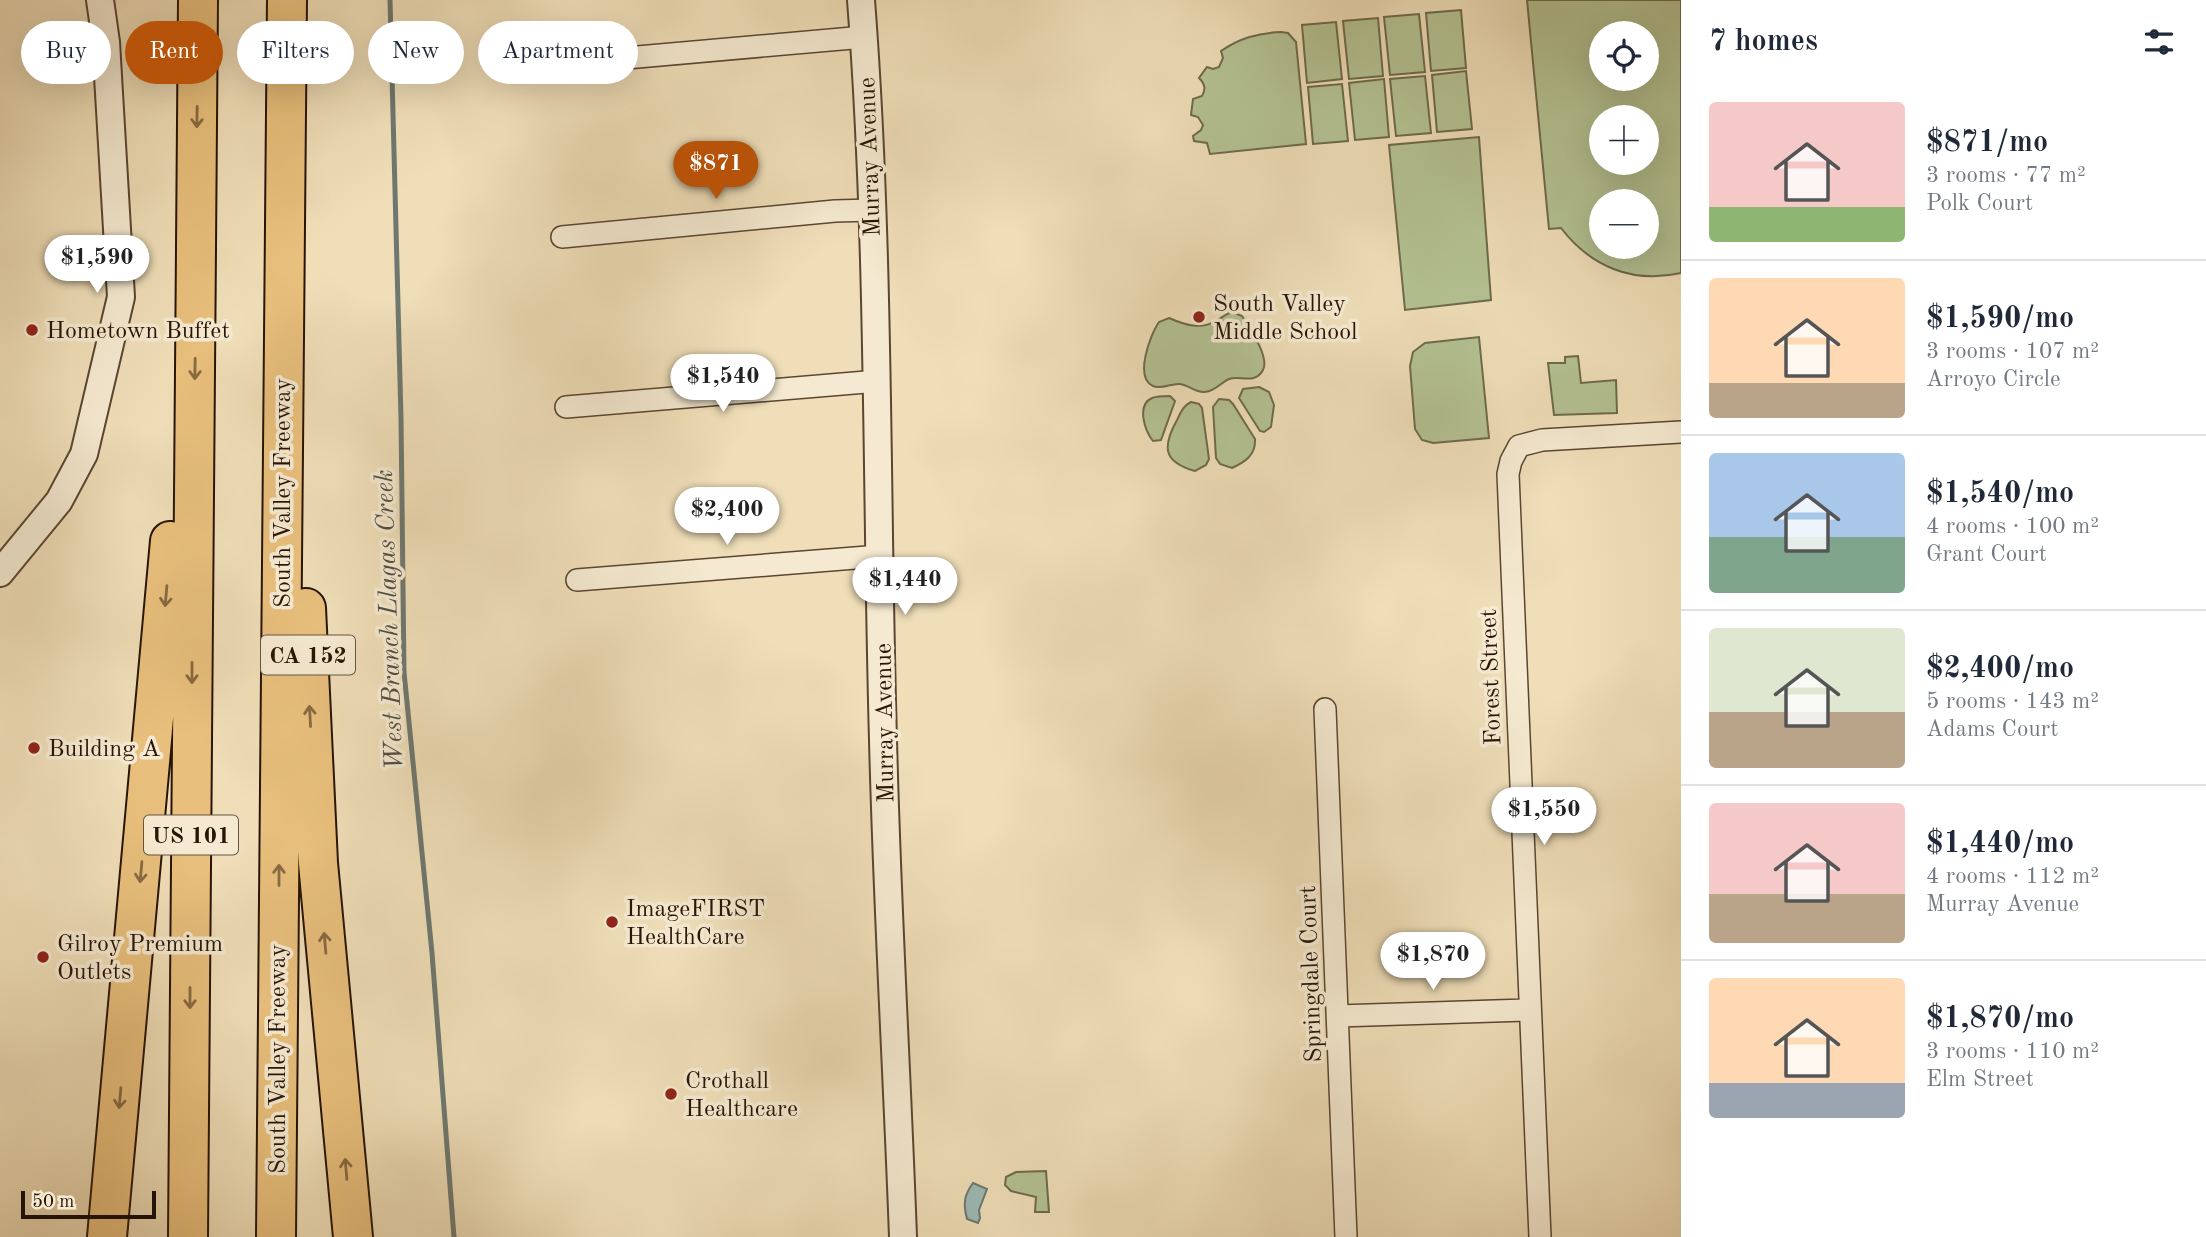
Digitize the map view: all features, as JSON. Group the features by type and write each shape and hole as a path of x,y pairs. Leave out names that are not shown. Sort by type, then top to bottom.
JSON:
{"highway":[{"name":"US 101","path":"188,1237 198,0"},
{"name":"South Valley Freeway","path":"287,0 287,21"},
{"name":"South Valley Freeway","path":"276,1237 286,84"},
{"name":"CA 152","path":"287,84 314,798 321,904 353,1237"},
{"path":"107,1237 172,516 194,433"}],"street":[{"path":"0,573 60,501 84,454 121,297 106,43 100,0"},
{"name":"Murray Avenue","path":"861,0 878,381 884,760 903,1237"},
{"path":"638,57 864,37"},
{"path":"562,237 835,211 872,210"},
{"path":"566,407 878,381"},
{"name":"Forest Street","path":"1539,1237 1508,474 1515,451 1519,446 1528,443 1681,432"},
{"path":"577,580 880,556"},
{"name":"Springdale Court","path":"1325,709 1346,1237"},
{"path":"1338,1016 1529,1010"}],"green space":[{"path":"1527,0 1681,0 1681,273 1663,276 1630,274 1595,259 1659,259 1659,189 1589,189 1589,255 1561,228 1549,229"},
{"path":"1461,10 1466,68 1431,71 1426,13"},
{"path":"1419,14 1425,72 1390,75 1384,17"},
{"path":"1378,18 1383,76 1349,79 1343,21"},
{"path":"1336,22 1342,79 1307,83 1302,25"},
{"path":"1288,33 1296,42 1306,144 1210,154 1207,143 1194,141 1193,136 1203,125 1198,117 1191,115 1193,99 1202,96 1204,91 1204,84 1199,78 1207,67 1219,67 1223,58 1221,51 1228,46 1250,37"},
{"path":"1466,71 1472,129 1437,132 1432,75"},
{"path":"1425,76 1431,133 1396,136 1390,79"},
{"path":"1384,79 1389,137 1355,140 1349,83"},
{"path":"1342,84 1348,141 1313,144 1308,87"},
{"path":"1479,137 1491,300 1405,310 1389,145"},
{"path":"1232,312 1242,316 1254,334 1264,358 1260,375 1229,379 1205,392 1180,384 1156,387 1147,381 1144,366 1146,356 1159,322 1169,318 1199,326 1210,324"},
{"path":"1479,337 1489,438 1433,443 1422,440 1415,429 1410,366 1413,352 1425,343"},
{"path":"1578,356 1581,383 1616,380 1617,413 1554,415 1548,363 1565,363 1565,357"},
{"path":"1259,387 1269,392 1274,405 1271,427 1264,432 1260,431 1239,398 1243,389"},
{"path":"1170,396 1175,401 1161,440 1153,441 1145,425 1144,406 1152,398"},
{"path":"1219,399 1229,400 1233,404 1255,439 1254,449 1249,457 1232,468 1220,464 1216,458 1213,407"},
{"path":"1191,402 1202,408 1209,459 1206,465 1195,471 1177,463 1168,452 1172,430 1181,412"},
{"path":"1046,1171 1049,1212 1035,1212 1036,1197 1011,1191 1005,1185 1006,1177 1016,1172"}],"water":[{"path":"973,1183 987,1189 979,1210 978,1223 967,1219 965,1209 966,1196"}],"waterway":[{"name":"West Branch Llagas Creek","path":"390,0 401,418 404,672 432,953 454,1237"}],"place":[{"name":"South Valley Middle School","path":"1199,317"},
{"name":"Hometown Buffet","path":"32,330"},
{"name":"Building A","path":"34,748"},
{"name":"ImageFIRST HealthCare","path":"612,922"},
{"name":"Gilroy Premium Outlets","path":"43,957"},
{"name":"Crothall Healthcare","path":"671,1094"}]}
